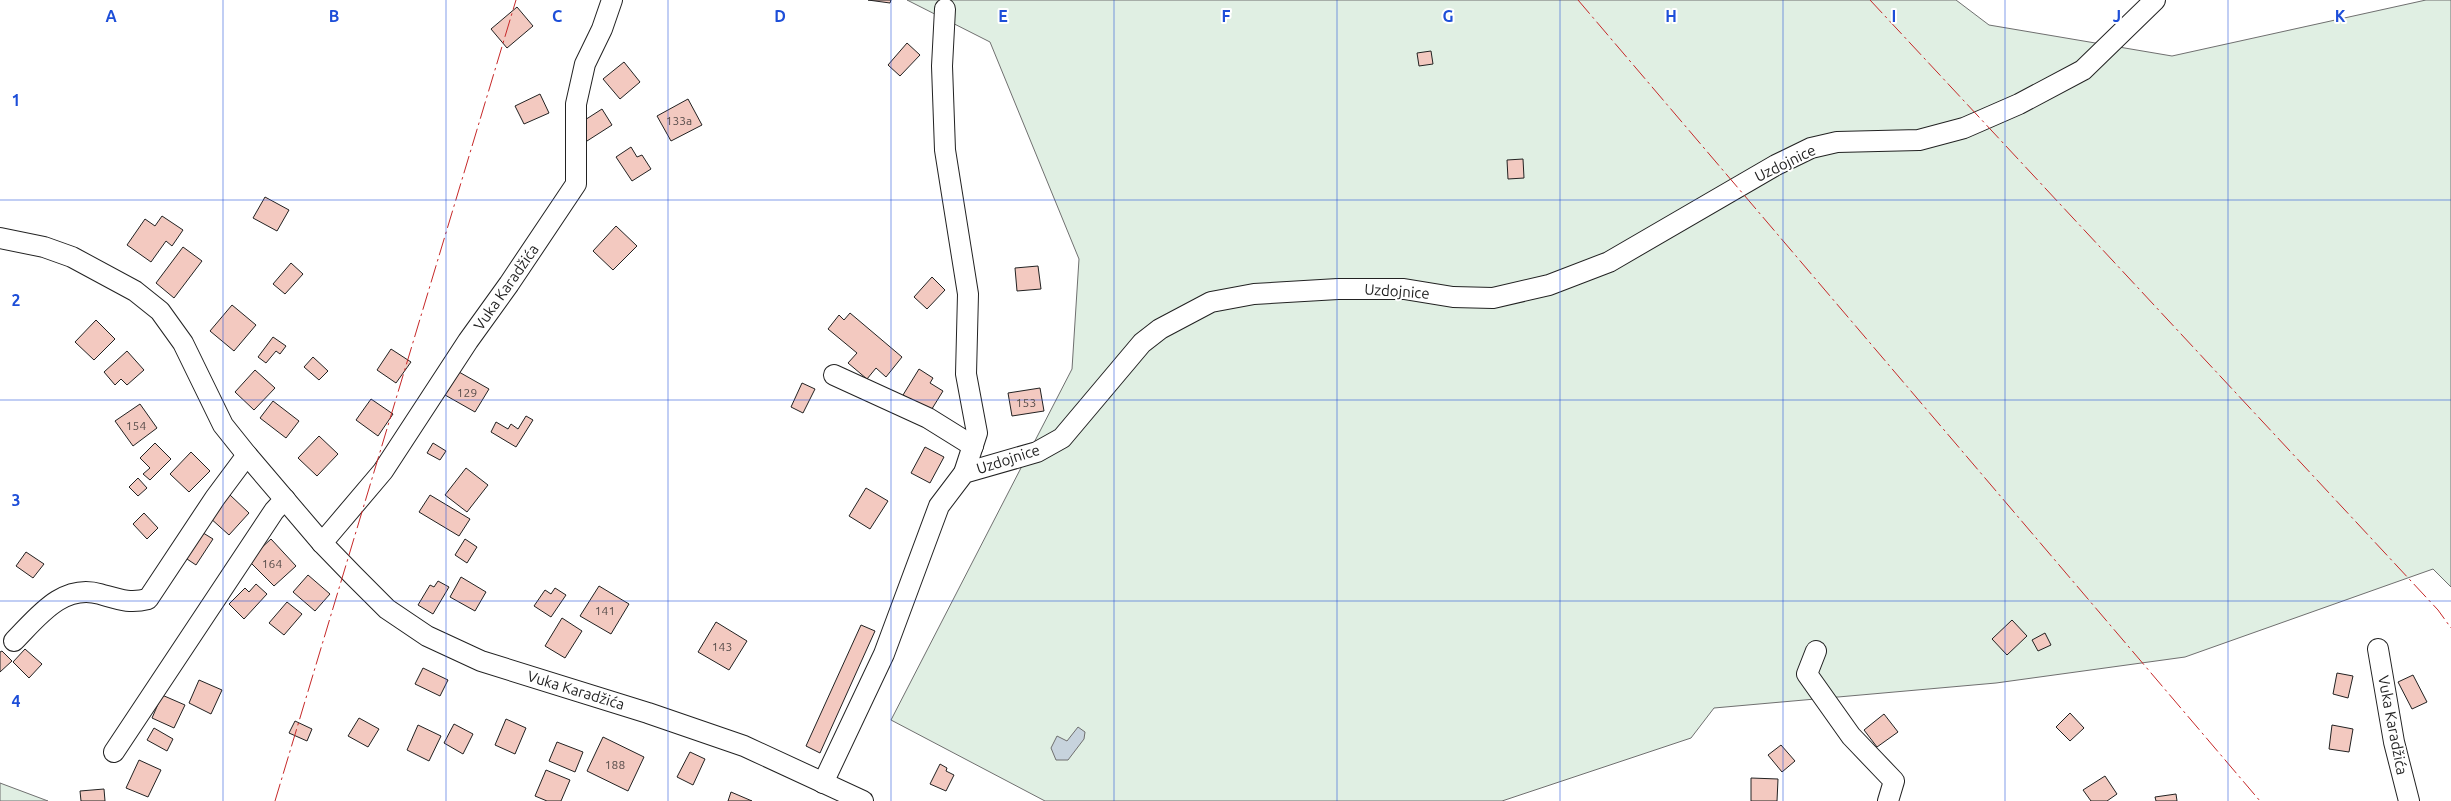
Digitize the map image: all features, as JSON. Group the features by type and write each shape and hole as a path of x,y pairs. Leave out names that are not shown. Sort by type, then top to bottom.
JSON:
{"street":[{"name":"Vuka Karadžića","path":"322,543 383,471 468,341 576,184 576,104 585,64 602,29 612,0"},
{"name":"Uzdojnice","path":"823,783 884,654 939,506 964,473 1036,452 1062,438 1142,343 1160,329 1211,302 1254,294 1338,289 1404,289 1453,297 1493,298 1549,285 1608,262 1776,165 1811,148 1836,142 1919,140 1964,128 2019,104 2083,70 2155,0"},
{"path":"945,9 942,66 945,150 968,294 966,374 977,433 964,473"},
{"name":"Vuka Karadžića","path":"0,238 44,247 72,257 135,291 160,311 183,343 223,425 247,455 322,543 387,609 427,636 481,661 648,713 744,746 858,800"},
{"path":"834,375 928,418 973,446"},
{"path":"14,641 49,606 64,596 79,592 98,593 116,600 134,603 148,599 215,498 247,455"},
{"path":"114,752 274,511 285,499"},
{"name":"Vuka Karadžića","path":"2378,649 2394,742 2409,801"},
{"path":"1816,650 1807,674 1851,736 1894,781 1888,801"}],"green space":[{"path":"907,0 1956,0 1989,25 2172,56 2426,0 2451,0 2451,587 2433,569 2185,657 1996,683 1714,708 1691,738 1502,801 1045,801 891,720 1072,369 1079,259 990,42"},
{"path":"0,783 48,801 0,801"}],"shaded area":[{"path":"1078,727 1085,732 1084,739 1068,760 1056,760 1051,748 1057,736 1067,741"}],"building":[{"path":"868,0 891,0 890,3"},
{"path":"517,7 533,26 507,48 491,29"},
{"path":"907,43 920,55 900,76 888,65"},
{"path":"1431,51 1433,64 1419,66 1417,53"},
{"path":"624,62 640,82 620,99 603,79"},
{"path":"540,94 549,113 524,124 515,106"},
{"path":"688,99 702,125 671,141 657,116"},
{"path":"602,109 612,125 587,141 577,125"},
{"path":"631,147 637,157 642,155 651,169 632,181 616,157"},
{"path":"1523,159 1524,178 1508,179 1507,160"},
{"path":"265,197 289,210 277,231 253,218"},
{"path":"162,216 183,230 172,246 166,241 151,262 127,245 145,219 155,226"},
{"path":"616,226 637,246 613,270 593,251"},
{"path":"183,247 202,261 174,298 156,283"},
{"path":"291,263 303,274 285,294 273,284"},
{"path":"1038,266 1041,289 1017,291 1015,268"},
{"path":"932,277 945,290 927,309 914,297"},
{"path":"232,305 256,325 234,351 210,331"},
{"path":"850,313 902,357 886,377 876,368 867,379 848,363 857,353 828,329 839,315 844,320"},
{"path":"96,320 115,339 94,360 75,342"},
{"path":"273,337 286,346 280,354 276,351 266,363 258,357"},
{"path":"391,349 411,362 396,383 377,370"},
{"path":"127,351 144,370 127,385 121,379 115,385 104,372"},
{"path":"313,357 328,371 319,380 304,367"},
{"path":"919,369 933,378 930,383 943,391 930,412 903,395"},
{"path":"255,370 275,388 254,410 235,392"},
{"path":"459,372 489,389 475,412 445,395"},
{"path":"802,383 815,389 803,413 791,407"},
{"path":"1040,388 1044,411 1012,416 1008,393"},
{"path":"371,399 393,414 378,436 356,420"},
{"path":"273,401 299,421 286,438 260,418"},
{"path":"140,404 157,428 133,446 115,421"},
{"path":"526,416 533,420 516,447 491,432 496,422 508,429 511,424 518,429"},
{"path":"319,436 338,454 317,476 298,458"},
{"path":"155,443 171,459 150,480 143,474 150,468 140,458"},
{"path":"433,443 446,451 440,460 427,453"},
{"path":"925,447 944,457 930,483 911,473"},
{"path":"191,452 210,471 189,492 170,474"},
{"path":"466,468 488,485 467,512 445,495"},
{"path":"138,478 147,488 138,496 129,487"},
{"path":"866,488 888,501 870,529 849,516"},
{"path":"230,495 249,513 229,535 209,517"},
{"path":"430,495 470,519 459,536 419,512"},
{"path":"144,513 158,528 147,539 133,524"},
{"path":"200,531 213,539 196,565 184,557"},
{"path":"271,539 296,566 274,586 248,560"},
{"path":"465,539 477,547 467,563 455,555"},
{"path":"26,552 44,564 33,578 16,566"},
{"path":"308,575 330,594 315,611 293,592"},
{"path":"461,577 486,592 475,611 450,597"},
{"path":"438,581 449,587 433,614 418,605 430,585 434,587"},
{"path":"256,584 267,594 244,619 229,604 245,588 249,592"},
{"path":"599,586 629,604 611,634 580,616"},
{"path":"555,588 566,595 551,617 534,606 545,590 551,594"},
{"path":"287,602 302,614 284,635 269,623"},
{"path":"562,618 582,631 565,658 545,646"},
{"path":"2012,620 2027,636 2007,655 1992,639"},
{"path":"716,622 747,641 729,670 698,652"},
{"path":"861,625 875,631 820,753 806,746"},
{"path":"2045,633 2051,645 2038,651 2032,640"},
{"path":"25,649 42,664 29,678 13,662"},
{"path":"2,651 12,661 0,672 0,652"},
{"path":"423,668 448,680 440,696 415,684"},
{"path":"2337,673 2353,676 2348,698 2333,694"},
{"path":"2413,675 2427,702 2412,709 2398,682"},
{"path":"199,680 222,690 211,714 189,703"},
{"path":"162,695 185,705 174,728 152,718"},
{"path":"2070,713 2084,728 2070,741 2056,727"},
{"path":"1884,714 1898,732 1877,747 1864,730"},
{"path":"359,718 379,729 368,747 348,736"},
{"path":"506,719 526,728 515,754 495,745"},
{"path":"295,721 312,729 307,741 289,733"},
{"path":"454,724 473,734 463,754 444,743"},
{"path":"418,725 441,736 429,761 407,750"},
{"path":"2332,725 2353,729 2349,752 2329,749"},
{"path":"154,728 173,739 167,751 147,740"},
{"path":"603,737 644,757 628,791 587,771"},
{"path":"557,742 583,752 575,772 549,761"},
{"path":"1781,745 1795,761 1782,772 1768,755"},
{"path":"690,752 705,759 693,785 677,777"},
{"path":"139,760 161,770 148,797 126,788"},
{"path":"940,764 947,768 946,771 954,775 946,791 930,784"},
{"path":"546,770 570,780 561,801 547,801 535,796"},
{"path":"2105,776 2117,794 2107,801 2091,801 2083,790"},
{"path":"1751,778 1778,779 1777,801 1751,801"},
{"path":"104,789 105,801 81,801 80,791"},
{"path":"731,792 752,801 728,801"},
{"path":"2176,794 2177,801 2156,801 2155,797"}],"power":[{"path":"275,801 516,0"},
{"path":"1578,0 2260,801"},
{"path":"1870,0 2438,610 2451,628"}]}
